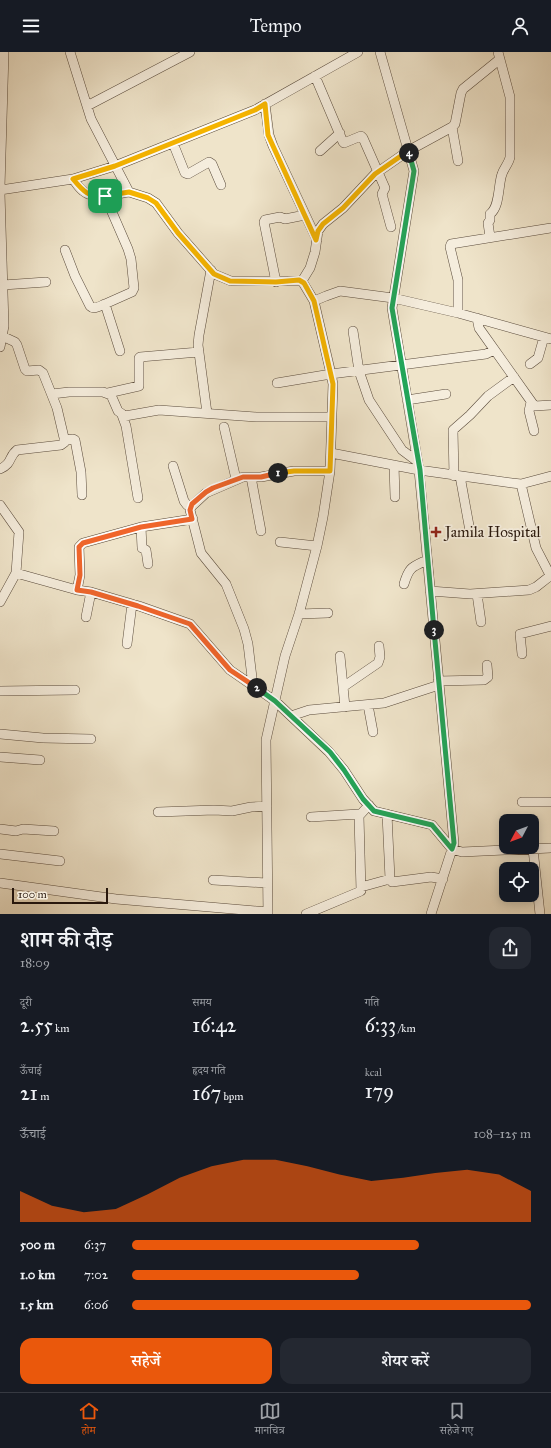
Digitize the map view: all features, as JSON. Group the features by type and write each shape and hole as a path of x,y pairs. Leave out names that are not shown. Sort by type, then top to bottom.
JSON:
{"street":[{"path":"0,187 4,52"},
{"path":"70,52 92,119 129,192"},
{"path":"87,106 190,52"},
{"path":"0,190 73,179 115,166 255,110 358,52"},
{"path":"380,52 414,171 392,308 419,466 454,843 431,914"},
{"path":"302,282 310,268 315,252 318,231 323,224 343,208 379,171 408,151 452,128 455,124 463,89 499,55 510,97 510,161 502,174 495,210 490,214 490,220 488,223 490,237"},
{"path":"315,76 344,143 358,137 364,138 385,188 382,194 391,227"},
{"path":"265,104 268,135 316,240"},
{"path":"452,128 458,161"},
{"path":"320,151 340,133"},
{"path":"173,143 185,173 188,174 209,162 212,164 220,185"},
{"path":"0,883 116,899 268,913 266,740 285,656 299,614 317,546 330,471 333,384 314,301 302,282 299,280 276,282 230,281 214,274 178,233 156,203 148,198 129,192 105,196 92,196 84,192 73,179"},
{"path":"0,193 3,285 2,336 0,347"},
{"path":"65,250 75,276 90,306 95,308 132,292 134,288 131,259 128,248 105,196"},
{"path":"276,282 264,222 265,220 280,217 285,219 305,215"},
{"path":"458,313 458,280 450,245 490,237 551,228"},
{"path":"207,413 199,352 199,335 211,270"},
{"path":"3,285 46,282"},
{"path":"314,301 340,292 393,298 458,313 547,338 538,358 530,364"},
{"path":"105,304 120,351"},
{"path":"477,318 479,328 531,402 535,406 551,405"},
{"path":"353,331 359,371 369,400 402,450 419,466"},
{"path":"0,469 7,465 14,452 17,450 61,445 63,444 64,440 52,394 43,373 39,370 27,371 15,342 2,336"},
{"path":"277,383 331,374 486,354 494,350"},
{"path":"52,394 69,392 108,393 139,386 140,357 199,352"},
{"path":"470,531 458,476 453,430 488,396 514,377"},
{"path":"108,393 118,411 122,415 126,426 138,498"},
{"path":"407,400 446,394"},
{"path":"531,402 529,411 534,431"},
{"path":"122,415 159,410 256,417 332,418"},
{"path":"224,426 236,479"},
{"path":"64,440 75,440 82,481 82,495"},
{"path":"331,453 394,465 419,466 458,476 521,484 551,476"},
{"path":"394,465 395,497"},
{"path":"174,466 184,501 191,507"},
{"path":"253,686 248,644 244,629 226,584 201,553 190,510 191,507 206,492 236,479 261,477 294,471 330,471"},
{"path":"251,477 261,531"},
{"path":"430,591 478,594 529,590 550,577 536,548 521,484"},
{"path":"0,505 19,532 16,573 3,591 0,602"},
{"path":"77,590 80,575 80,545 83,543 141,527 192,519"},
{"path":"141,527 142,548 146,550 148,564"},
{"path":"280,542 317,546"},
{"path":"404,584 409,570 412,567 428,560"},
{"path":"16,573 132,604 190,624 230,670 275,701 330,752 374,811 432,825 452,849 462,852 499,850"},
{"path":"86,617 91,592"},
{"path":"478,594 481,622"},
{"path":"127,644 132,604"},
{"path":"299,614 328,613"},
{"path":"522,654 520,634 551,626"},
{"path":"342,687 378,663 380,657 379,646"},
{"path":"340,656 345,707"},
{"path":"292,716 309,710 384,703 397,700 439,683 484,680 488,677 487,665"},
{"path":"0,691 75,690"},
{"path":"368,705 373,732"},
{"path":"0,734 43,738 91,739"},
{"path":"0,756 40,760"},
{"path":"522,802 551,802"},
{"path":"311,817 359,814 369,805"},
{"path":"158,812 214,810 232,811 251,807 267,806"},
{"path":"306,914 361,891 359,814"},
{"path":"387,814 390,879 394,883 428,877 442,879"},
{"path":"0,829 16,831 23,829 54,831"},
{"path":"539,849 551,848"},
{"path":"0,854 60,861"},
{"path":"534,854 540,914"},
{"path":"361,887 390,879"},
{"path":"213,880 268,883"}],"place":[{"name":"Jamila Hospital","path":"436,532"}],"route":[{"path":"265,104 268,135 316,240 318,231 323,224 343,208 375,174 408,151 414,171 392,308 420,470 454,843 452,849 432,825 374,811 363,799 330,752 275,701 230,670 190,624 138,606 91,592 77,590 80,575 79,547 83,543 141,527 192,519 190,510 192,504 213,488 236,479 243,477 261,477 294,471 330,471 333,384 314,301 304,283 299,280 276,282 230,281 214,274 178,233 156,203 148,198 129,192 105,196 92,196 84,192 73,179 115,166 255,110 265,104"}]}
